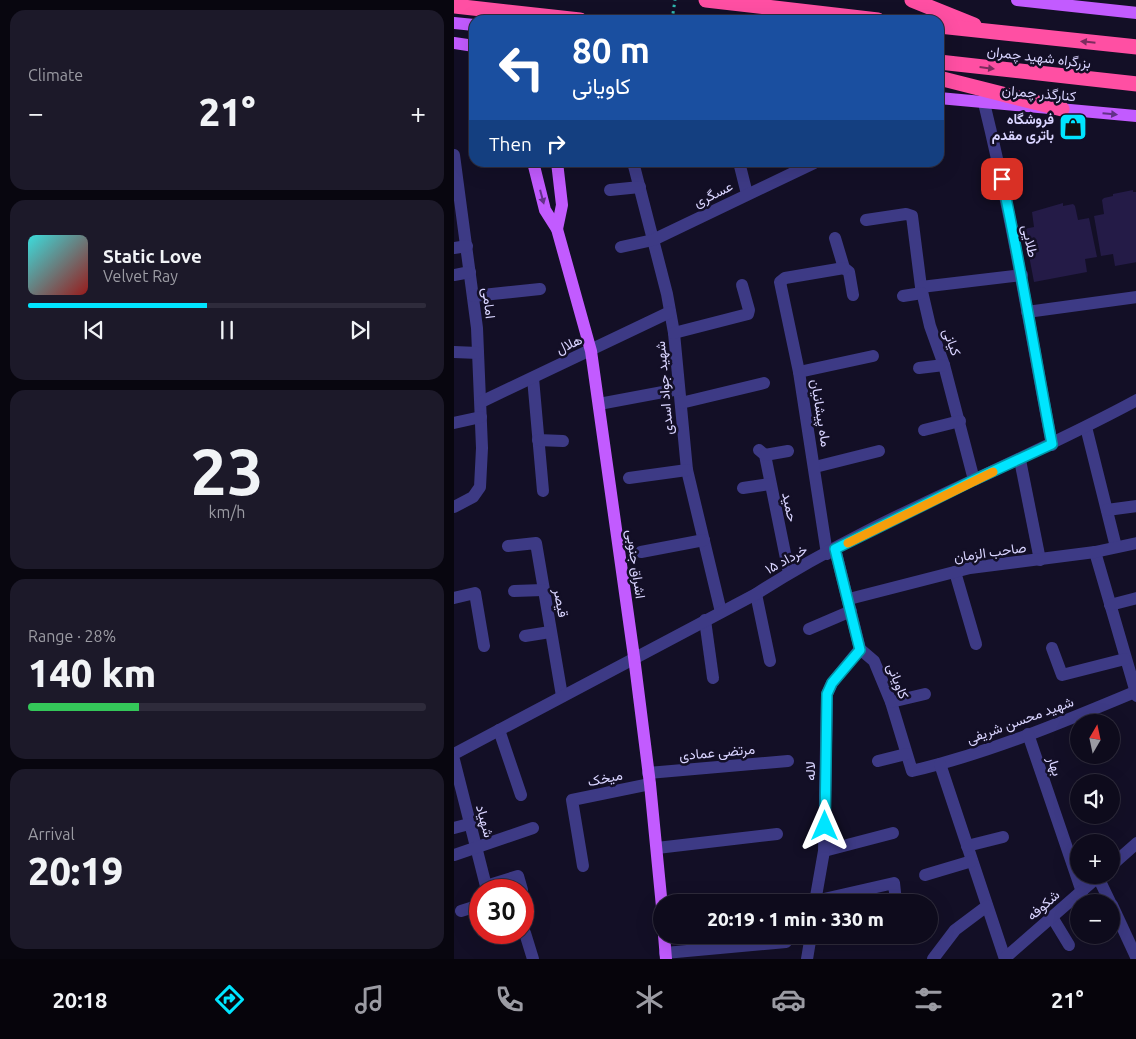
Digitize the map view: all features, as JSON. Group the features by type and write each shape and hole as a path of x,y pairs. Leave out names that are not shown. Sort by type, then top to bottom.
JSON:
{"highway":[{"path":"706,0 835,15"},
{"path":"912,0 992,32"},
{"path":"454,6 535,15"},
{"name":"بزرگراه شهید چمران","path":"944,27 1136,47"},
{"name":"بزرگراه شهید چمران","path":"944,63 1136,84"},
{"path":"944,79 1062,109"}],"main road":[{"path":"1017,0 1136,13"},
{"path":"454,23 469,24"},
{"path":"454,43 469,45"},
{"name":"کنارگذر چمران","path":"944,99 1136,116"},
{"name":"اشراق جنوبی","path":"534,167 545,210 557,229 591,351 634,658 661,894"},
{"name":"اشراق جنوبی","path":"557,167 562,205 557,229"}],"street":[{"name":"طلایی","path":"984,103 1022,275 1027,312 1052,444"},
{"name":"امامی","path":"454,154 460,247 470,272 481,402 480,487 473,497 454,507"},
{"name":"شهید جواد اسدی","path":"634,167 670,312 674,333 687,470 721,612"},
{"path":"740,167 747,194"},
{"name":"عسگری","path":"621,247 653,240 805,167"},
{"path":"610,190 640,187"},
{"name":"کیانی","path":"866,220 909,214 912,216 922,290 930,326 960,420 974,480"},
{"path":"836,238 844,268 849,272 854,295"},
{"name":"ماه پیشانیان","path":"831,552 799,372 780,282 782,279 844,268"},
{"path":"454,275 470,272"},
{"path":"903,296 922,290 1022,275"},
{"path":"674,333 748,314 749,310 742,285"},
{"path":"473,296 540,289"},
{"path":"1027,312 1136,297"},
{"name":"هلال","path":"481,402 670,312"},
{"path":"454,352 478,352"},
{"path":"799,372 873,356"},
{"path":"919,368 944,365"},
{"path":"533,378 543,491"},
{"path":"681,402 764,383"},
{"path":"599,404 679,389"},
{"name":"۱۵ خرداد","path":"454,754 756,594 789,573 974,480 1020,460 1136,400"},
{"path":"454,423 481,417"},
{"path":"924,430 960,420"},
{"path":"1086,427 1116,547"},
{"path":"538,440 562,441"},
{"path":"815,467 879,451"},
{"name":"حمید","path":"788,452 762,453 789,573"},
{"path":"1020,460 1040,560"},
{"path":"629,478 687,470"},
{"path":"743,488 770,484"},
{"path":"1107,510 1136,506"},
{"path":"642,552 704,540"},
{"name":"قیصر","path":"508,546 536,543 562,696"},
{"name":"صاحب الزمان","path":"809,629 850,605 955,572 1095,552 1136,543"},
{"path":"831,552 850,605 860,650"},
{"path":"1095,552 1136,693"},
{"path":"955,572 976,644"},
{"path":"514,591 543,590"},
{"path":"454,598 475,593 484,646"},
{"path":"756,594 770,661"},
{"path":"1110,605 1136,598"},
{"path":"705,620 713,678"},
{"path":"525,636 550,632"},
{"path":"1052,648 1062,675 1125,659"},
{"name":"کاویانی","path":"860,650 874,661 891,702 912,770"},
{"name":"لاله","path":"816,894 824,851 827,694 832,683 860,650"},
{"name":"شهید محسن شریفی","path":"912,770 940,764 1028,734 1136,693"},
{"path":"891,702 925,694"},
{"path":"499,730 521,795"},
{"name":"بهار","path":"1028,734 1082,892"},
{"path":"878,761 906,754"},
{"name":"شهیاد","path":"454,760 485,879"},
{"name":"مرتضی عمادی","path":"649,778 788,761"},
{"path":"940,764 1005,959"},
{"name":"میخک","path":"583,866 572,800 649,778"},
{"path":"454,828 470,824"},
{"path":"454,855 476,845 533,828"},
{"path":"824,851 893,833"},
{"path":"657,848 777,834"},
{"path":"967,846 1003,837"},
{"path":"1120,851 1123,846 1136,842"},
{"path":"925,875 972,861"},
{"path":"848,894 894,883 895,894"},
{"name":"شکوفه","path":"1005,959 1090,884"},
{"path":"934,959 955,930 987,906"},
{"path":"461,911 469,908"},
{"path":"1052,918 1069,945"},
{"path":"1120,924 1136,959"},
{"path":"528,944 533,959"},
{"path":"666,956 769,944"},
{"path":"807,959 810,944"}],"path":[{"path":"673,15 675,0"}],"building":[{"path":"1133,190 1133,192 1137,192 1137,262 1115,266 1113,254 1101,256 1094,216 1104,214 1102,200 1104,198"},
{"path":"1063,203 1063,206 1073,204 1075,206 1078,220 1089,218 1097,257 1085,259 1087,272 1034,282 1024,229 1034,227 1032,212"}],"slow traffic":[{"path":"848,543 993,472"}],"place":[{"name":"فروشگاه باتری مقدم","path":"1073,127"}],"route":[{"path":"825,826 827,694 832,683 860,650 849,599 835,549 974,480 1052,444 1027,312 1022,275 1002,179"}]}
